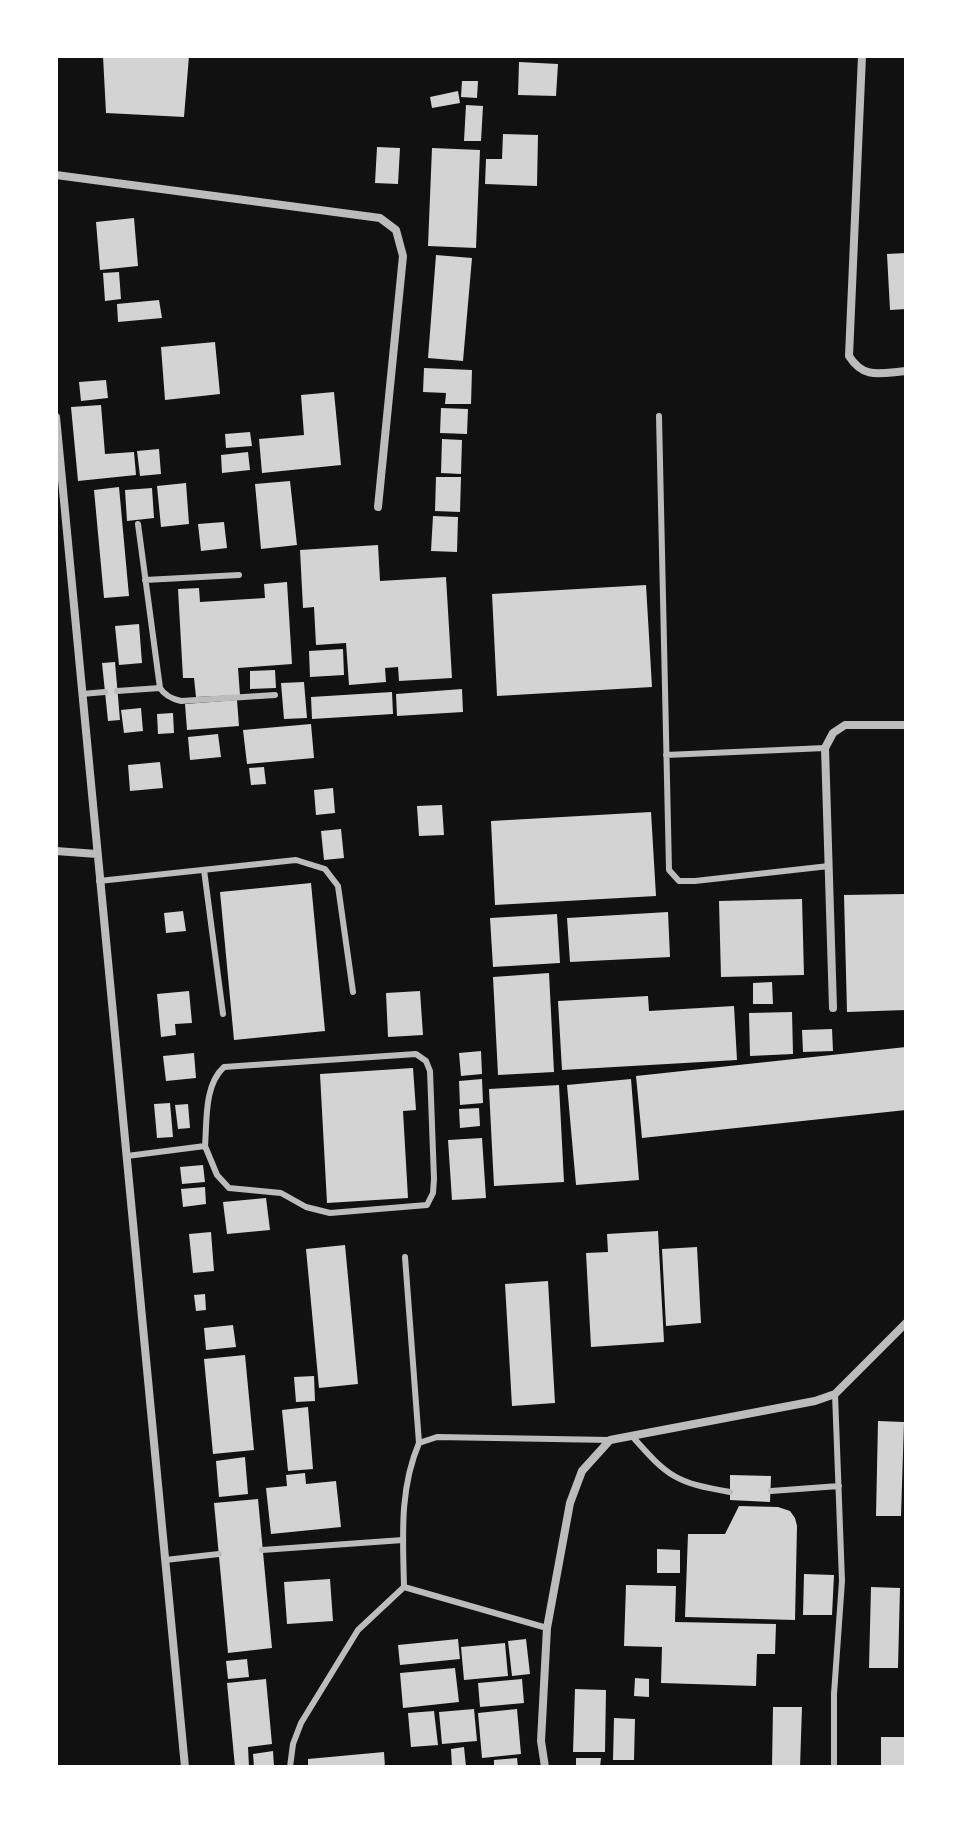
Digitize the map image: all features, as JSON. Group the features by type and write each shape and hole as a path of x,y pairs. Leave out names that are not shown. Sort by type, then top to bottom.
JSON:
{"street":[{"path":"862,56 849,356 856,367 868,374 906,371"},
{"path":"56,175 380,218 396,230 403,256 378,507"},
{"path":"56,417 185,1767"},
{"path":"833,1008 825,748 833,733 845,725 906,725"},
{"path":"56,851 97,854"},
{"path":"545,1767 541,1741 547,1628 570,1503 582,1471 610,1440 815,1401 835,1394 906,1323"}],"lane":[{"path":"659,416 669,870 679,881 829,866"},
{"path":"138,524 160,688 168,697 181,701 275,695"},
{"path":"145,580 239,575"},
{"path":"117,691 160,688"},
{"path":"82,694 105,692"},
{"path":"666,755 825,748"},
{"path":"99,881 296,860 325,869 338,886 353,992"},
{"path":"204,870 223,1014"},
{"path":"416,1054 426,1061 430,1071 434,1179 433,1193 427,1205 330,1213 306,1207 281,1193 229,1188 217,1175 205,1146 209,1096 216,1074 224,1067 416,1054"},
{"path":"127,1156 205,1146"},
{"path":"290,1767 293,1744 301,1723 358,1630 404,1587 403,1502 419,1443 405,1257"},
{"path":"834,1767 834,1694 842,1581 835,1394"},
{"path":"632,1436 656,1463 676,1479 730,1492"},
{"path":"419,1443 437,1437 610,1440"},
{"path":"771,1491 839,1486"},
{"path":"262,1550 403,1540"},
{"path":"165,1560 219,1554"},
{"path":"404,1587 547,1628"}],"building":[{"path":"103,56 189,56 184,117 106,113"},
{"path":"519,62 558,64 556,96 518,95"},
{"path":"462,81 478,81 477,98 461,97"},
{"path":"458,91 460,103 432,108 430,97"},
{"path":"466,105 483,106 481,141 464,141"},
{"path":"503,134 538,135 537,186 485,184 486,159 502,159"},
{"path":"377,147 400,148 398,184 375,183"},
{"path":"432,148 480,150 476,248 428,246"},
{"path":"134,218 138,266 100,270 96,222"},
{"path":"906,253 906,309 890,310 887,254"},
{"path":"436,255 472,258 463,361 428,358"},
{"path":"119,272 121,299 105,301 103,273"},
{"path":"159,300 162,318 118,322 117,304"},
{"path":"215,342 220,394 165,400 161,347"},
{"path":"424,368 472,370 471,404 445,404 446,393 423,392"},
{"path":"106,380 108,398 81,401 79,382"},
{"path":"334,392 341,465 262,473 259,439 304,435 301,395"},
{"path":"101,405 105,454 134,452 136,475 78,481 71,407"},
{"path":"441,408 468,409 467,434 440,433"},
{"path":"250,432 252,446 226,448 225,434"},
{"path":"442,439 462,440 461,474 441,473"},
{"path":"159,449 161,474 140,476 137,451"},
{"path":"248,452 250,470 222,473 221,455"},
{"path":"436,477 461,477 460,512 435,511"},
{"path":"290,481 297,545 261,549 255,484"},
{"path":"186,483 189,524 161,527 157,486"},
{"path":"119,487 129,596 104,598 94,490"},
{"path":"152,488 154,518 127,521 125,490"},
{"path":"433,516 458,517 457,552 431,551"},
{"path":"224,522 227,548 201,551 198,524"},
{"path":"378,545 380,581 446,577 452,678 399,681 398,667 385,668 386,682 349,685 346,643 316,645 314,607 303,608 300,550"},
{"path":"287,582 292,664 238,668 240,695 196,697 194,678 183,678 178,589 199,588 200,602 265,598 264,584"},
{"path":"646,585 652,687 497,696 492,594"},
{"path":"139,624 142,663 119,665 115,626"},
{"path":"343,649 344,675 310,677 309,651"},
{"path":"115,662 120,720 108,721 102,663"},
{"path":"275,670 276,688 250,689 250,671"},
{"path":"304,682 307,718 284,719 281,683"},
{"path":"462,689 463,712 397,716 396,694"},
{"path":"392,692 393,714 312,719 311,697"},
{"path":"237,700 239,726 187,730 185,704"},
{"path":"141,708 143,731 124,733 121,710"},
{"path":"173,713 174,733 158,734 157,714"},
{"path":"311,724 314,758 247,764 243,730"},
{"path":"218,734 221,757 190,760 188,737"},
{"path":"160,762 163,788 130,791 128,765"},
{"path":"264,767 266,784 251,785 249,768"},
{"path":"333,788 335,813 316,815 314,790"},
{"path":"442,805 444,835 419,836 417,806"},
{"path":"651,812 656,896 495,905 491,821"},
{"path":"341,829 344,858 324,860 321,831"},
{"path":"311,883 325,1031 234,1040 220,892"},
{"path":"906,894 906,1010 847,1012 844,895"},
{"path":"802,899 804,975 721,977 719,901"},
{"path":"183,911 186,931 166,933 164,913"},
{"path":"668,912 670,957 570,962 567,918"},
{"path":"557,914 560,963 493,967 490,918"},
{"path":"549,973 554,1072 498,1075 493,977"},
{"path":"772,982 773,1004 753,1004 753,983"},
{"path":"189,991 192,1023 175,1024 176,1035 161,1037 157,994"},
{"path":"420,991 423,1035 388,1037 386,993"},
{"path":"648,996 649,1011 734,1006 737,1060 562,1070 558,1001"},
{"path":"792,1012 793,1054 750,1056 749,1013"},
{"path":"832,1029 833,1051 803,1052 802,1030"},
{"path":"906,1047 906,1110 642,1138 636,1076"},
{"path":"481,1051 482,1074 461,1076 459,1053"},
{"path":"194,1053 196,1078 166,1081 163,1056"},
{"path":"413,1068 416,1110 403,1111 408,1198 327,1203 320,1074"},
{"path":"482,1079 483,1103 460,1105 459,1081"},
{"path":"631,1079 639,1180 576,1185 567,1085"},
{"path":"559,1085 564,1182 494,1186 489,1089"},
{"path":"170,1103 173,1137 157,1138 154,1104"},
{"path":"188,1104 190,1128 178,1129 175,1105"},
{"path":"479,1108 480,1126 460,1128 459,1109"},
{"path":"482,1138 486,1198 452,1200 448,1140"},
{"path":"203,1165 205,1182 182,1184 180,1167"},
{"path":"205,1187 206,1204 183,1207 181,1189"},
{"path":"266,1198 270,1230 227,1234 223,1202"},
{"path":"658,1231 664,1342 591,1347 586,1253 608,1252 607,1234"},
{"path":"211,1232 214,1271 193,1273 189,1234"},
{"path":"345,1245 358,1384 319,1388 306,1249"},
{"path":"697,1247 701,1323 666,1326 662,1249"},
{"path":"548,1281 555,1403 512,1406 505,1284"},
{"path":"205,1294 206,1310 196,1311 194,1295"},
{"path":"233,1325 236,1347 206,1350 204,1328"},
{"path":"245,1355 254,1450 213,1454 204,1359"},
{"path":"314,1376 315,1401 296,1402 294,1377"},
{"path":"308,1407 313,1469 288,1471 282,1410"},
{"path":"878,1421 904,1422 901,1516 876,1516"},
{"path":"245,1457 248,1494 219,1497 216,1461"},
{"path":"305,1473 306,1484 336,1481 341,1527 271,1534 266,1488 287,1486 286,1475"},
{"path":"730,1475 771,1476 770,1502 730,1500"},
{"path":"258,1499 272,1648 228,1653 214,1503"},
{"path":"739,1506 778,1507 790,1511 795,1518 795,1620 685,1617 688,1534 725,1534"},
{"path":"657,1549 680,1550 680,1573 657,1573"},
{"path":"804,1574 834,1575 832,1615 803,1615"},
{"path":"330,1579 333,1621 287,1624 284,1582"},
{"path":"626,1585 676,1586 675,1622 776,1624 775,1654 757,1654 756,1686 661,1683 662,1647 624,1646"},
{"path":"871,1587 900,1588 898,1668 869,1668"},
{"path":"458,1639 460,1659 400,1665 398,1645"},
{"path":"526,1639 530,1674 512,1676 508,1641"},
{"path":"505,1643 508,1676 464,1680 461,1647"},
{"path":"247,1659 249,1677 228,1679 226,1661"},
{"path":"455,1668 459,1702 403,1708 400,1673"},
{"path":"635,1678 649,1679 649,1697 634,1696"},
{"path":"266,1679 272,1744 248,1747 249,1767 235,1767 227,1683"},
{"path":"522,1679 524,1703 480,1707 478,1683"},
{"path":"575,1689 606,1690 605,1752 573,1752"},
{"path":"773,1707 802,1707 800,1767 772,1767"},
{"path":"474,1709 477,1741 442,1744 439,1712"},
{"path":"517,1709 521,1754 482,1758 478,1713"},
{"path":"434,1711 438,1745 411,1747 408,1713"},
{"path":"614,1718 635,1719 634,1760 613,1760"},
{"path":"881,1737 906,1737 906,1767 881,1767"},
{"path":"464,1747 466,1767 452,1767 451,1749"},
{"path":"273,1751 274,1767 254,1767 253,1754"},
{"path":"384,1752 385,1767 308,1767 308,1759"},
{"path":"517,1758 518,1767 494,1767 494,1760"},
{"path":"576,1758 601,1758 600,1767 576,1767"}]}
